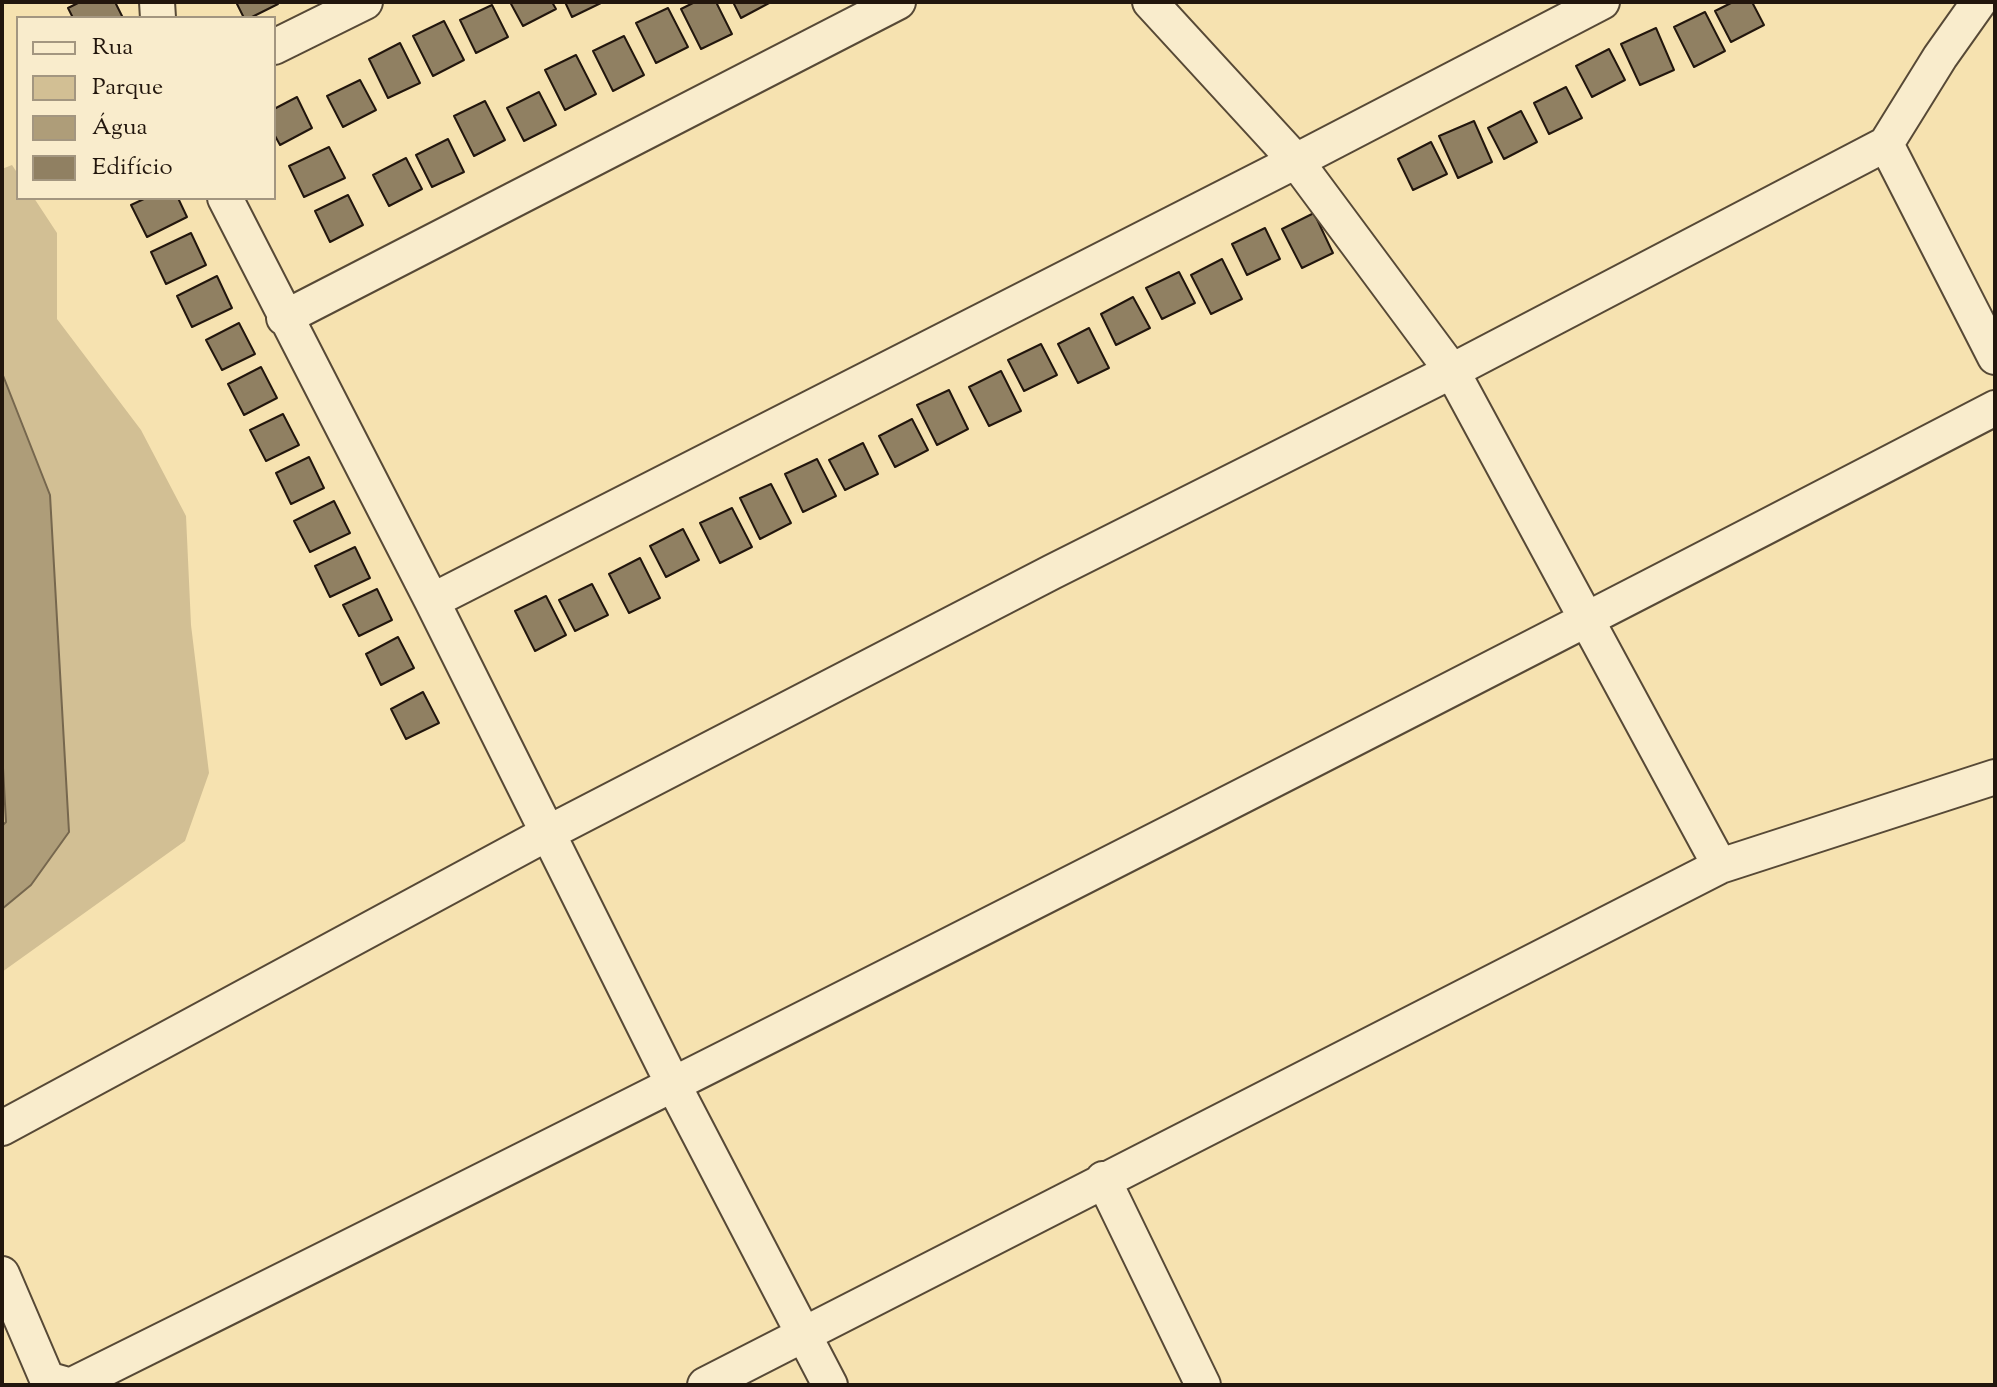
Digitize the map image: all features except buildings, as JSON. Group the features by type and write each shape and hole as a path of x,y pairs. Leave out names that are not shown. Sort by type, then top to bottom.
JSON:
{"street":[{"path":"276,46 365,2"},
{"path":"284,318 898,2"},
{"path":"1150,2 1296,161 1452,371 1720,866"},
{"path":"432,601 1602,2"},
{"path":"2,1128 548,833 1052,572 1452,371 1886,144 1940,57 1979,2"},
{"path":"1886,144 1995,357"},
{"path":"226,200 432,601 674,1086 830,1385"},
{"path":"2,1274 47,1379 70,1385 674,1086 1586,621 1995,408"},
{"path":"705,1385 1720,866 1995,777"},
{"path":"1103,1179 1203,1385"}],"green space":[{"path":"12,165 16,171 16,200 35,200 57,233 57,319 141,430 186,516 191,625 209,773 185,841 2,972 2,169"}],"water":[{"path":"2,373 50,495 69,832 31,885 2,909 2,826 6,822 2,750"}]}
